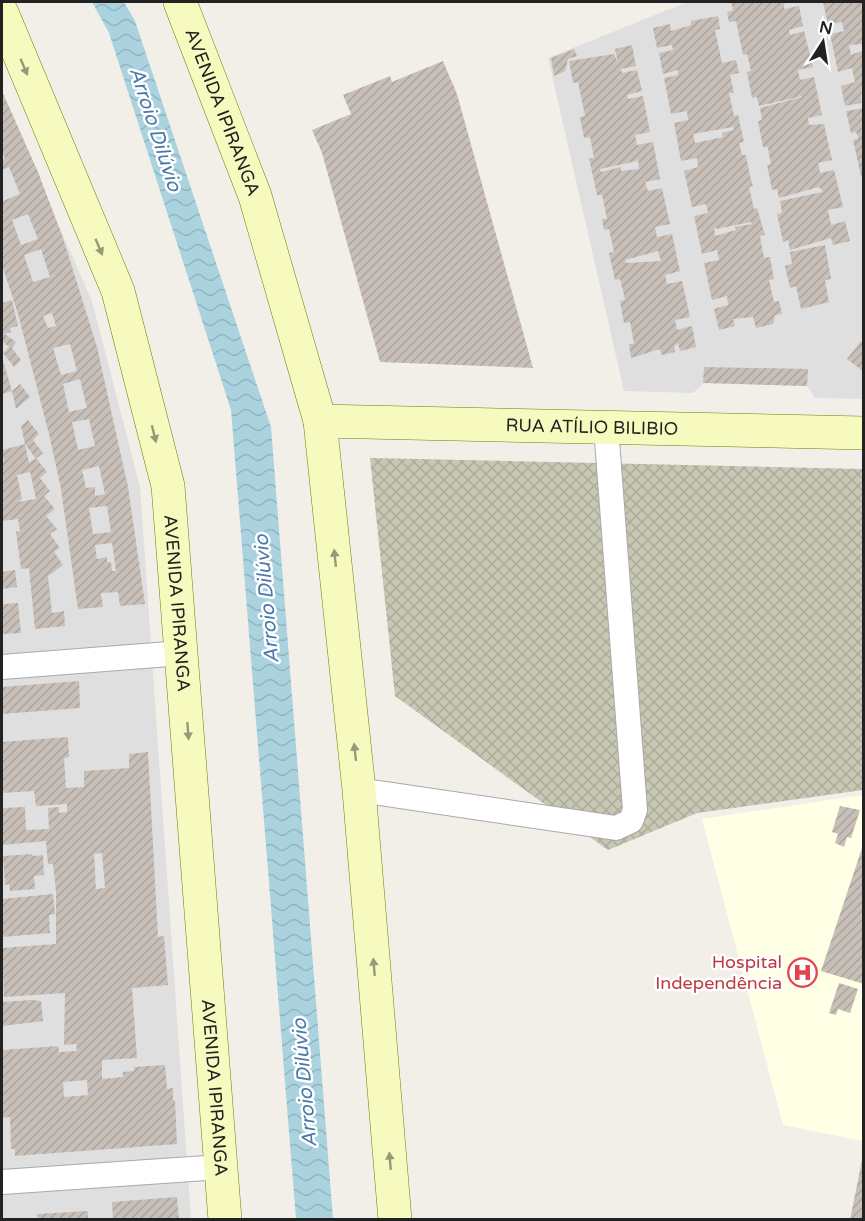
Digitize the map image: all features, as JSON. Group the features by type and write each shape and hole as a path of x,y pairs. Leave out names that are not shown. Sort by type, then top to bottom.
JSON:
{"main road":[{"name":"AVENIDA IPIRANGA","path":"180,2 255,196 320,421 359,790 395,1220"},
{"name":"AVENIDA IPIRANGA","path":"2,13 118,291 168,486 225,1220"},
{"name":"RUA ATÍLIO BILIBIO","path":"320,421 864,433"}],"street":[{"path":"359,790 616,828 632,821 635,810 606,427"},
{"path":"2,667 182,653"},
{"path":"2,1182 220,1167"}],"shaded area":[{"path":"687,2 863,2 863,399 815,398 807,386 704,383 693,393 624,391 548,58"},
{"path":"2,97 92,301 140,487 191,1219 2,1219"},
{"path":"370,458 863,469 863,790 697,813 608,850 395,696"},
{"name":"Hospital Independência","path":"863,795 863,1141 783,1125 702,819"}],"water":[{"name":"Arroio Dilúvio","path":"92,2 124,2 135,21 271,427 333,1219 296,1219 231,410 109,33"}],"building":[{"path":"731,2 791,2 784,4 784,9 799,6 803,26 789,30 790,35 804,31 813,67 798,70 800,80 814,77 822,115 808,118 809,125 824,124 832,160 818,163 820,173 834,170 843,207 828,210 831,225 845,221 850,241 833,245 831,238 790,250 788,240 783,242 777,214 782,213 780,201 822,192 822,190 819,187 779,198 777,189 772,190 767,165 771,164 768,147 763,147 758,121 762,120 760,108 802,97 799,95 799,97 759,106 757,97 752,98 747,72 751,71 747,54 743,55 736,21 729,22 727,12 733,10"},
{"path":"823,2 864,2 864,44 849,45 851,55 864,50 861,103 845,106 841,86 855,82 852,68 838,72 830,34 844,31 842,22 828,25"},
{"path":"718,16 720,29 715,30 722,63 736,60 739,73 730,75 734,93 729,93 734,116 738,115 744,142 739,143 742,155 746,155 753,186 749,187 754,209 757,208 765,235 760,236 764,258 770,257 774,279 769,280 774,302 779,301 782,314 775,315 773,324 756,328 753,317 733,319 735,326 719,330 714,309 728,305 727,296 712,300 704,263 719,260 717,250 702,254 694,216 708,213 706,204 692,207 684,171 698,167 697,158 681,161 674,123 688,120 687,111 671,114 664,78 678,75 678,70 663,74 659,53 673,50 672,45 657,48 653,28 670,24 671,31 691,25 691,21","holes":["733,127 734,130 722,133 723,137 695,143 693,134","751,222 752,224 735,227 736,230 715,236 714,227 717,229"]},
{"path":"632,45 636,66 621,69 622,73 637,70 642,91 627,95 628,99 643,96 650,132 635,135 637,145 653,142 660,179 645,182 648,191 662,188 670,224 655,227 657,237 672,234 680,271 665,275 667,284 682,281 690,317 675,320 677,330 692,326 696,347 680,351 678,343 674,347 675,352 662,355 660,349 631,358 629,344 634,344 630,322 624,323 620,301 625,300 620,279 615,280 609,253 614,252 609,229 604,230 602,219 607,219 602,195 597,195 589,158 594,158 590,137 584,138 580,117 585,116 578,82 573,83 569,61 614,54 618,64 615,49","holes":["638,158 639,169 621,171 621,167 601,172 600,169 637,161","658,251 661,261 626,263 625,260"]},
{"path":"574,49 577,56 568,59 565,71 554,76 551,58"},
{"path":"443,61 457,94 533,368 380,362 322,153 312,130 351,114 343,95 390,76 392,82"},
{"path":"2,91 38,172 63,238 97,347 128,487 145,604 120,606 118,592 101,593 103,607 78,609 61,489 49,434 18,314 2,265 2,197 3,201 20,194 9,167 2,170 2,160 5,159 2,151","holes":["28,214 38,239 21,245 12,220","41,249 50,277 33,282 24,255","52,313 56,326 48,328 43,316","70,344 77,371 61,375 53,348","80,379 87,408 69,412 63,384","89,419 95,446 78,450 72,422","99,466 105,494 95,496 95,487 86,488 82,470","107,506 111,532 93,534 89,508","112,543 116,571 112,571 111,562 107,562 107,557 97,559 95,545"]},
{"path":"864,108 864,175 861,176 853,140 858,139 858,136 856,132 851,133 846,111"},
{"path":"825,245 831,279 825,280 829,302 801,309 796,286 790,288 785,266 792,264 790,252"},
{"path":"12,300 18,326 10,328 11,332 5,334 16,342 12,348 21,360 14,367 3,353 9,347 2,341 2,303"},
{"path":"861,341 864,343 864,372 847,359"},
{"path":"2,357 12,391 2,394"},
{"path":"704,367 808,369 807,386 703,383"},
{"path":"20,384 30,397 16,409 12,391"},
{"path":"28,420 39,434 33,440 43,453 36,459 25,444 21,426"},
{"path":"25,444 29,463 36,458 47,472 40,478 50,491 44,496 55,509 46,516 57,529 50,534 60,548 54,552 63,565 48,576 52,613 64,611 65,626 35,629 29,568 21,569 16,532 20,531 18,519 2,521 2,461 4,461 2,450","holes":["30,472 36,499 17,502 22,499 17,475"]},
{"path":"15,570 17,587 2,589 2,572"},
{"path":"18,603 21,633 2,634 2,604"},
{"path":"79,681 80,708 2,714 2,687"},
{"path":"68,737 69,757 64,758 66,788 84,787 84,771 129,768 129,754 148,752 158,937 164,936 168,985 132,988 137,1058 102,1060 102,1079 123,1077 123,1072 134,1071 134,1067 165,1065 167,1089 173,1088 173,1100 175,1100 177,1144 15,1156 15,1149 11,1149 10,1117 2,1118 2,1050 58,1046 59,1052 77,1051 76,1044 64,1045 65,993 4,997 2,948 56,944 56,892 53,864 48,864 46,841 2,845 2,808 25,807 26,830 49,829 48,808 59,807 59,813 67,812 67,804 36,806 34,791 2,793 2,742","holes":["102,853 105,888 96,889 94,854","87,1080 88,1095 64,1097 63,1082"]},
{"path":"840,806 860,810 851,838 847,837 844,847 835,843 838,834 832,832"},
{"path":"864,845 864,984 821,971"},
{"path":"32,854 33,856 43,855 44,875 34,876 35,889 10,891 9,884 5,885 3,856"},
{"path":"53,894 55,914 49,915 50,933 2,937 2,899"},
{"path":"839,983 858,989 850,1013 838,1009 836,1015 829,1013"},
{"path":"41,1001 43,1021 2,1026 2,1002"},
{"path":"862,1160 864,1220 850,1220"},
{"path":"177,1197 179,1220 113,1220 112,1202"},
{"path":"88,1211 88,1220 38,1220 37,1214"}],"place":[{"name":"Hospital Independência","path":"803,972"}]}
